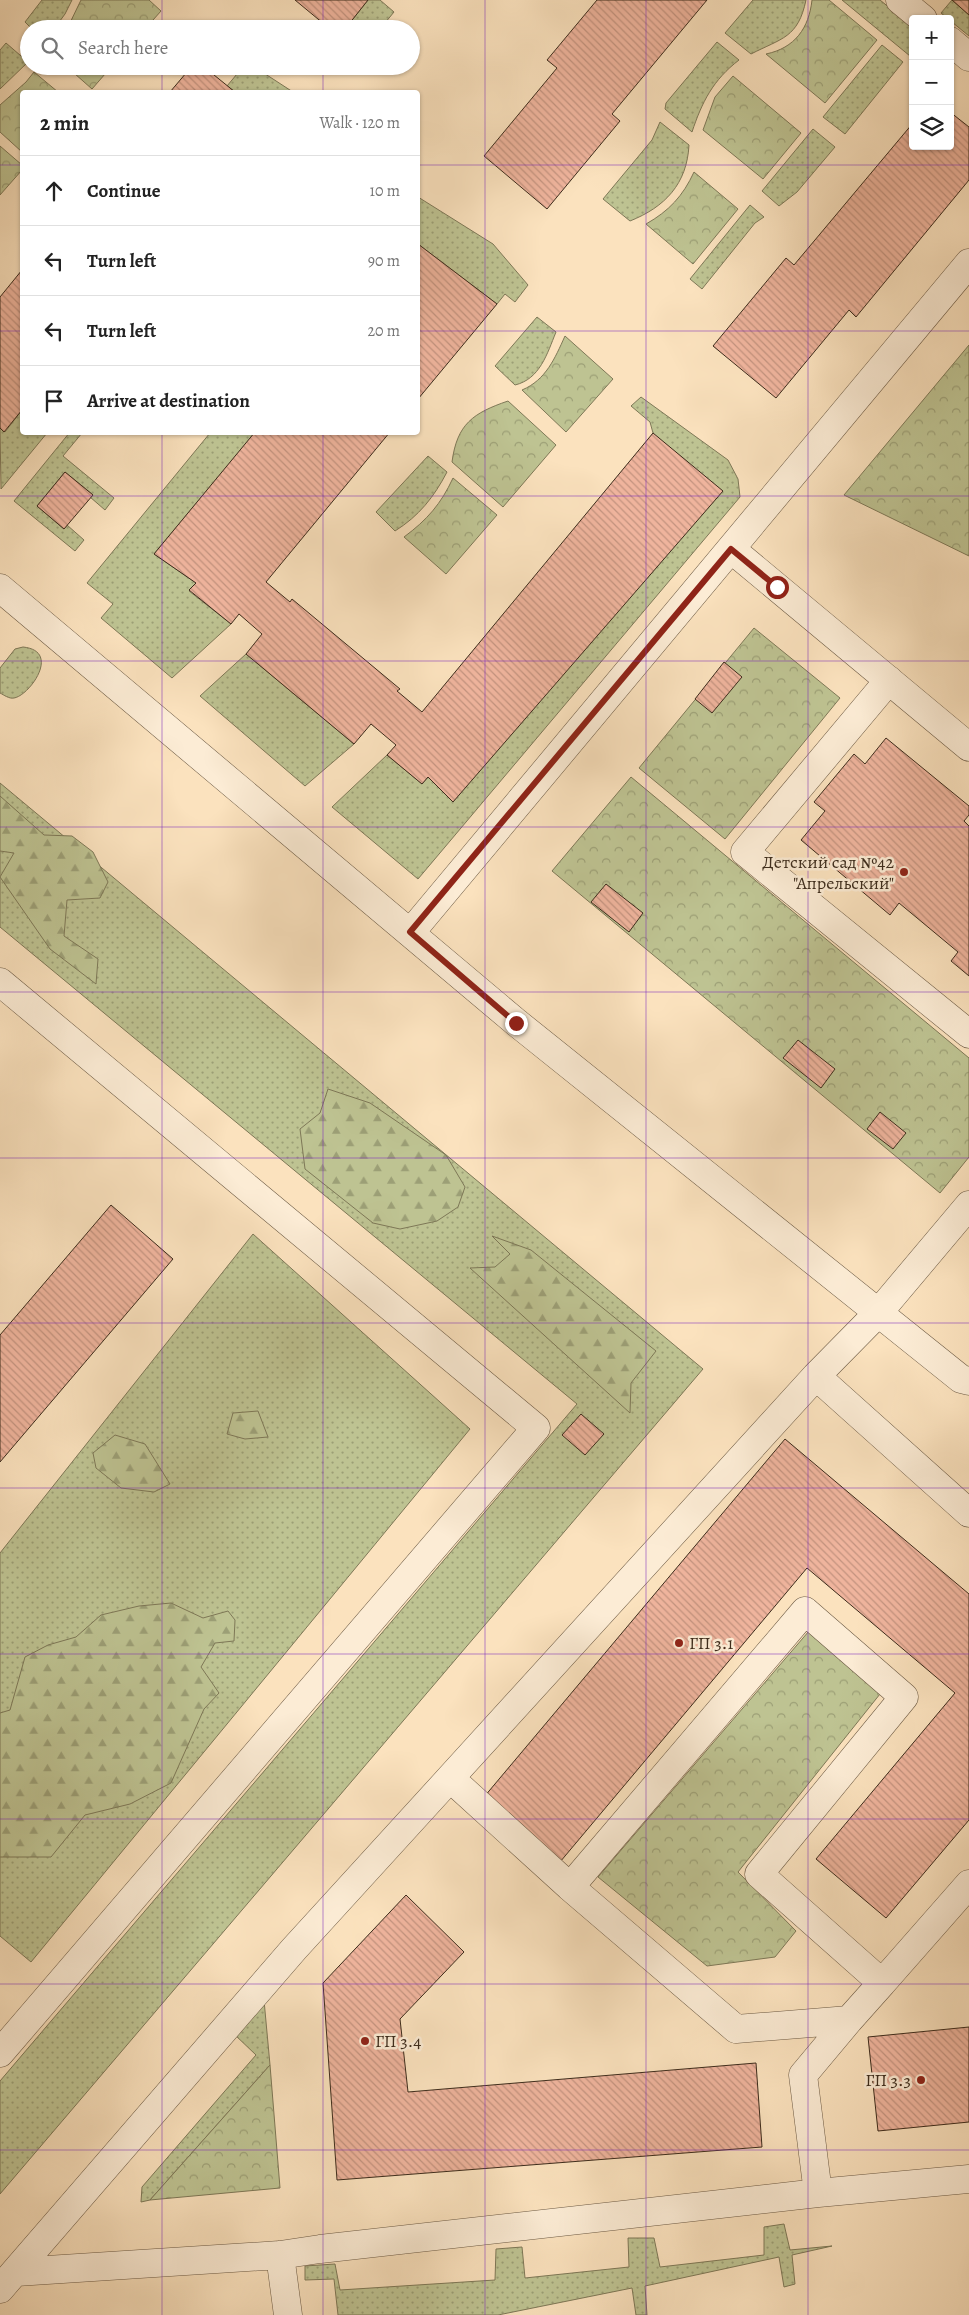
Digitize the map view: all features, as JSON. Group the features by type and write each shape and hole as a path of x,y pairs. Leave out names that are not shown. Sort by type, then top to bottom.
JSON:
{"street":[{"path":"900,0 918,15"},
{"path":"954,45 969,57"},
{"path":"410,932 731,549 784,482 969,263"},
{"path":"731,549 969,747"},
{"path":"0,588 516,1023 961,1379 969,1381"},
{"path":"889,680 745,852 969,1034"},
{"path":"0,982 536,1428 0,2053"},
{"path":"8,2280 294,1948 816,1376 879,1312 969,1205"},
{"path":"816,1376 969,1512"},
{"path":"570,1887 805,1611 904,1697 758,1874 882,1983"},
{"path":"450,1778 570,1887 736,2029 849,2020"},
{"path":"818,2192 803,2075 969,1884"},
{"path":"8,2280 280,2255 818,2192 969,2179"},
{"path":"280,2255 284,2314"}],"green space":[{"path":"42,0 72,0 61,20 27,20"},
{"path":"81,0 149,0 161,11 153,20 71,20"},
{"path":"368,0 380,0 394,12 387,20 352,20"},
{"path":"753,0 806,0 803,13 793,30 780,40 751,54 725,33"},
{"path":"812,0 829,0 877,40 825,103 766,54 785,47 799,35 808,19"},
{"path":"842,0 880,0 909,24 909,55"},
{"path":"952,0 969,15 969,36 954,24 954,15 943,15 941,13"},
{"path":"717,42 739,60 715,84 704,101 692,132 665,109 666,103"},
{"path":"6,43 20,55 20,70 0,89 0,50"},
{"path":"882,45 903,62 845,134 823,117"},
{"path":"32,75 38,75 56,90 20,90 20,150 0,132 0,105"},
{"path":"76,75 104,75 92,89"},
{"path":"236,75 267,75 290,90 232,90 227,86"},
{"path":"733,76 801,133 763,179 703,130 715,97"},
{"path":"660,122 689,145 684,171 679,182 664,201 654,209 630,221 603,199 652,140"},
{"path":"813,129 835,147 797,192 779,206 762,191"},
{"path":"0,146 20,163 20,172 0,195"},
{"path":"694,172 738,209 693,264 646,224 662,214 680,196"},
{"path":"420,198 493,244 528,285 515,302 505,294 497,304 420,246"},
{"path":"750,205 764,217 755,223 702,289 690,279"},
{"path":"537,317 556,332 546,357 537,371 524,382 515,385 495,366"},
{"path":"565,336 613,379 566,432 522,390 530,386 549,368"},
{"path":"969,345 969,556 844,495"},
{"path":"641,397 728,460 738,479 740,497 418,879 332,807 387,755 422,784 428,777 453,802 653,433 650,422 631,406"},
{"path":"508,401 556,445 503,507 452,462 458,438 469,422 485,410"},
{"path":"20,413 20,435 45,435 1,489 0,428 5,432"},
{"path":"68,435 80,435 63,456 114,498 105,510 90,497 92,494 65,472 37,506 64,529 67,525 84,540 75,551 14,501"},
{"path":"208,435 253,435 154,554 196,583 189,591 231,624 172,678 101,618 113,604 87,583"},
{"path":"428,456 447,472 437,490 425,505 395,531 376,512"},
{"path":"453,478 497,515 446,574 404,537 433,511 444,496"},
{"path":"754,628 840,698 725,839 639,768"},
{"path":"23,647 34,650 40,656 39,673 27,690 14,698 10,698 0,693 0,668 15,649"},
{"path":"246,654 354,744 305,786 200,696"},
{"path":"631,777 969,1058 969,1157 940,1193 552,871"},
{"path":"0,783 703,1369 0,2194 0,2081 577,1404 0,927"},
{"path":"0,796 44,835 72,836 93,852 108,882 100,898 67,900 64,936 98,959 96,984 50,949 0,877 14,853 0,851"},
{"path":"328,1089 370,1103 446,1155 465,1187 458,1207 437,1221 400,1229 373,1223 305,1169 300,1129 320,1113"},
{"path":"253,1234 470,1429 31,1962 0,1936 0,1553"},
{"path":"492,1236 531,1250 656,1351 631,1383 630,1413 470,1268 495,1267 510,1254"},
{"path":"258,1411 268,1437 245,1439 227,1434 233,1413"},
{"path":"115,1435 145,1444 170,1484 154,1492 121,1488 96,1468 93,1453"},
{"path":"171,1603 203,1618 228,1611 235,1620 234,1641 215,1643 201,1667 219,1693 204,1709 171,1783 130,1804 85,1815 51,1857 0,1857 0,1713 10,1710 25,1657 48,1645 76,1637 101,1615 139,1606"},
{"path":"809,1631 880,1694 738,1872 796,1931 775,1957 707,1966 598,1877"},
{"path":"264,2000 270,2065 150,2200 141,2202 142,2187 256,2055 234,2034"},
{"path":"270,2065 280,2188 150,2200"},
{"path":"784,2224 790,2250 832,2246 792,2255 795,2284 784,2287 779,2257 645,2286 647,2315 636,2315 632,2288 498,2315 338,2315 334,2279 305,2280 305,2266 335,2264 340,2290 495,2280 496,2249 522,2247 525,2278 629,2267 628,2238 654,2238 660,2267 764,2255 764,2227"}],"building":[{"path":"295,0 368,0 352,20 319,20"},
{"path":"597,0 707,0 612,114 620,121 547,209 484,156 557,68 547,60"},
{"path":"952,0 969,0 969,15"},
{"path":"184,75 214,75 233,90 172,90"},
{"path":"954,115 969,127 969,180 856,317 849,310 776,398 713,346 786,258 794,265 909,128 909,150 954,150"},
{"path":"420,246 497,304 420,397"},
{"path":"20,272 20,412 4,432 0,428 0,297"},
{"path":"653,433 723,491 453,802 428,777 422,784 387,755 396,745 371,724 354,744 246,654 262,634 239,614 231,624 189,590 196,583 154,554 253,435 388,435 266,582 290,602 292,599 400,689 397,691 422,712"},
{"path":"65,472 93,495 64,529 37,506"},
{"path":"724,662 742,677 712,713 695,699"},
{"name":"Детский сад №42 \"Апрельский\"","path":"886,738 969,806 969,815 964,821 969,826 969,976 951,961 958,952 899,903 890,915 801,840 825,811 814,802 854,754 865,764"},
{"path":"606,884 643,913 629,932 591,902"},
{"path":"798,1040 835,1069 821,1088 783,1058"},
{"path":"880,1112 906,1133 893,1149 867,1129"},
{"path":"111,1205 173,1259 0,1462 0,1335"},
{"path":"581,1414 604,1434 585,1455 562,1435"},
{"name":"ГП 3.1","path":"785,1439 969,1594 969,1820 886,1918 816,1859 955,1693 807,1568 560,1862 484,1797"},
{"name":"ГП 3.4","path":"406,1895 464,1952 400,2019 408,2092 756,2063 762,2147 337,2180 323,1983"},
{"name":"ГП 3.3","path":"969,2027 969,2122 878,2131 868,2037"}],"place":[{"name":"Детский сад №42 \"Апрельский\"","path":"904,872"},
{"name":"ГП 3.1","path":"679,1643"},
{"name":"ГП 3.4","path":"365,2041"},
{"name":"ГП 3.3","path":"921,2080"}],"route":[{"path":"516,1023 410,932 731,549 777,587"}]}
